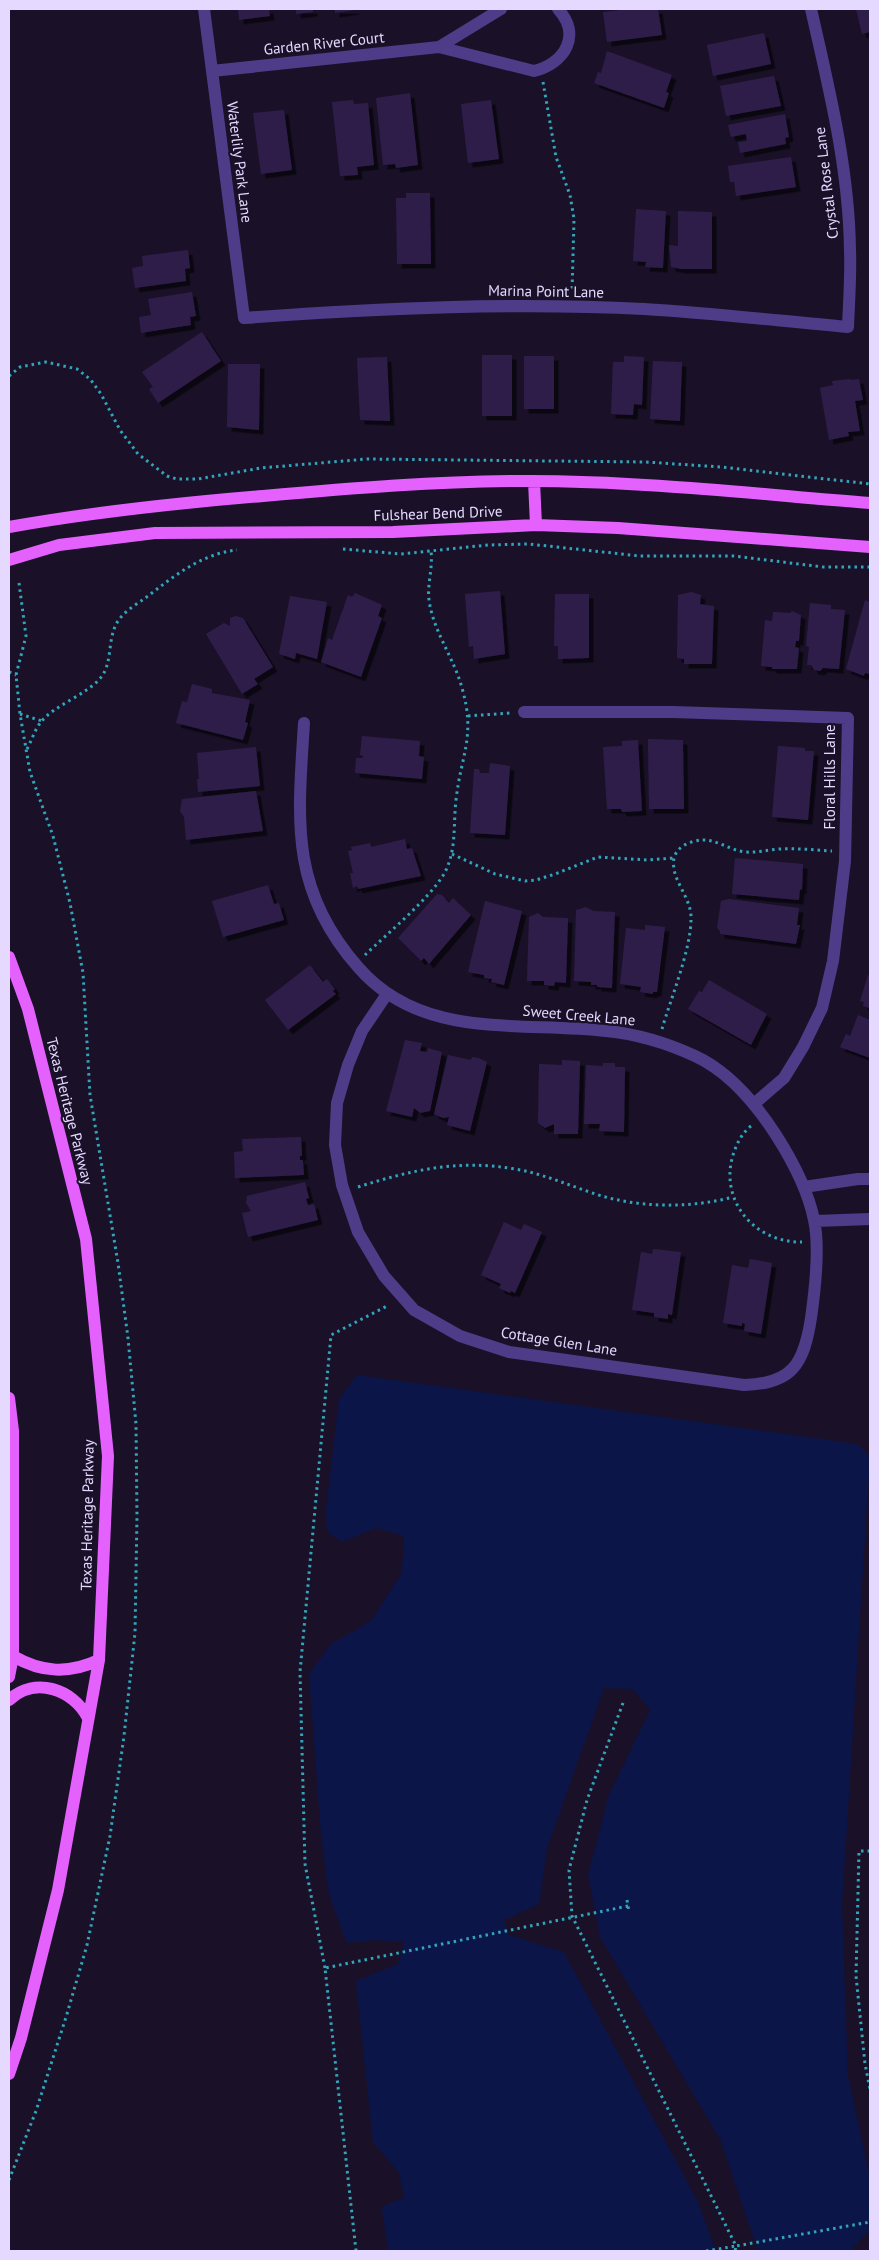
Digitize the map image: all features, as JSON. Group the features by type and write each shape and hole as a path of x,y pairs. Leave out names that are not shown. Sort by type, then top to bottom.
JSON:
{"main road":[{"name":"Fulshear Bend Drive","path":"9,527 60,518 203,501 383,485 534,481 602,483 870,503"},
{"path":"534,481 536,525"},
{"name":"Fulshear Bend Drive","path":"9,560 59,545 155,533 393,532 536,525 618,528 870,547"},
{"name":"Texas Heritage Parkway","path":"9,957 28,1009 86,1239 108,1456 99,1660 58,1890 21,2038 9,2074"},
{"path":"9,1398 13,1431 13,1656 9,1677"},
{"path":"13,1656 32,1666 52,1670 76,1669 99,1660"},
{"path":"9,1700 31,1688 52,1688 70,1696 84,1710 88,1718"}],"street":[{"name":"Waterlily Park Lane","path":"204,9 244,318"},
{"name":"Garden River Court","path":"439,47 501,9"},
{"path":"541,70 548,68 560,58 568,42 569,30 565,16 558,9"},
{"name":"Crystal Rose Lane","path":"811,9 831,93 845,179 850,250 848,327"},
{"name":"Garden River Court","path":"212,71 439,47 520,69 541,70"},
{"name":"Marina Point Lane","path":"244,318 381,308 571,307 644,309 848,327"},
{"name":"Floral Hills Lane","path":"524,712 673,712 848,718 845,853 833,961 822,1008 803,1047 784,1078 755,1103"},
{"name":"Sweet Creek Lane","path":"304,723 300,795 301,849 312,894 334,936 356,964 387,994 421,1012 461,1022 607,1031 658,1041 698,1057 727,1077 755,1103 784,1148 804,1187 815,1221 815,1284 808,1338 798,1363 784,1378"},
{"name":"Cottage Glen Lane","path":"387,994 362,1031 337,1103 335,1145 344,1191 358,1232 384,1276 414,1310 460,1336 510,1352 744,1385 767,1384 784,1378"},
{"path":"804,1187 870,1179"},
{"path":"815,1221 870,1218"}],"path":[{"path":"541,70 556,158 570,195 574,219 571,307"},
{"path":"9,376 20,367 46,362 77,369 90,379 101,394 120,430 138,454 166,476 177,479 198,479 261,468 367,459 646,462 721,467 870,484"},
{"path":"336,548 382,553 431,551 488,545 530,544 640,556 734,556 823,567 870,567"},
{"path":"27,749 42,721 95,684 102,676 106,666 113,630 119,620 129,610 194,563 218,553 246,548"},
{"path":"356,964 437,883 452,854 455,841 456,800 468,738 468,716 454,662 432,614 429,599 432,565 431,551"},
{"path":"9,672 16,675"},
{"path":"468,716 524,712"},
{"path":"20,714 42,721"},
{"path":"658,1041 690,930 690,907 675,873 674,858 679,849 700,840 710,840 745,852 806,849 845,853"},
{"path":"452,854 495,874 525,881 536,880 555,874 598,857 648,860 674,858"},
{"path":"764,1117 740,1137 735,1150 729,1172 734,1197 744,1217 766,1235 777,1240 815,1242"},
{"path":"344,1191 420,1169 489,1165 535,1173 600,1196 637,1204 686,1204 734,1197"},
{"path":"356,2251 325,1968 305,1864 300,1672 331,1335 403,1297"},
{"path":"623,1703 586,1800 569,1870 572,1916 736,2246 735,2251"},
{"path":"870,1851 859,1851 856,1945 859,2015 870,2089"},
{"path":"627,1900 629,1912"},
{"path":"325,1968 628,1906"},
{"path":"706,2251 870,2222"}],"shaded area":[{"path":"357,1375 858,1444 870,1457 842,1906 848,2076 870,2178 869,2231 852,2249 853,2251 758,2251 720,2139 600,1937 588,1875 609,1795 650,1710 633,1689 604,1688 547,1848 539,1904 504,1920 509,1935 564,1952 698,2202 716,2251 388,2251 382,2207 404,2197 399,2173 373,2142 356,1981 398,1964 404,1942 374,1940 347,1943 329,1895 321,1835 309,1674 331,1644 371,1621 402,1572 404,1536 376,1528 341,1542 327,1531 326,1510 339,1399"}],"building":[{"path":"238,9 269,9 270,16 239,20"},
{"path":"296,9 313,9 313,12 296,14"},
{"path":"335,9 355,9 355,10 335,13"},
{"path":"630,9 658,9 662,35 607,42 603,12"},
{"path":"856,9 870,9 870,32 862,34"},
{"path":"764,33 771,64 713,76 707,45"},
{"path":"607,51 672,75 666,92 669,93 664,108 594,83 598,72 601,73"},
{"path":"774,76 781,106 726,116 720,86"},
{"path":"410,93 418,165 396,168 395,164 383,165 376,98"},
{"path":"353,100 354,104 368,103 374,165 357,167 358,175 340,176 332,102"},
{"path":"491,100 499,159 468,163 461,104"},
{"path":"284,110 292,170 261,174 253,113"},
{"path":"785,114 789,137 785,138 786,144 740,153 738,142 747,141 746,134 731,137 728,125"},
{"path":"791,157 796,187 736,196 734,182 730,182 728,166"},
{"path":"406,193 430,193 431,264 397,264 396,198 406,198"},
{"path":"636,209 666,211 663,268 645,267 646,262 633,261"},
{"path":"678,211 712,212 712,269 681,269 671,267 669,245 678,246"},
{"path":"188,250 190,268 185,269 186,281 135,288 132,268 143,266 142,256"},
{"path":"192,292 196,316 190,317 191,325 141,333 139,317 151,315 148,299"},
{"path":"202,332 221,361 158,403 149,389 153,387 142,372"},
{"path":"482,355 512,355 512,416 482,416"},
{"path":"524,356 554,356 554,409 524,409"},
{"path":"624,356 644,357 642,405 634,404 633,415 611,414 613,362 624,362"},
{"path":"387,357 390,421 360,420 357,358"},
{"path":"653,361 682,362 680,421 650,419"},
{"path":"228,364 260,364 259,430 227,427"},
{"path":"859,379 863,400 855,401 860,431 848,432 849,436 829,440 820,388 833,385 832,381"},
{"path":"500,591 505,654 474,659 473,646 469,647 465,594"},
{"path":"691,592 701,595 700,604 714,606 712,664 684,664 684,659 677,658 678,595"},
{"path":"355,593 382,605 378,616 382,618 361,677 321,662 328,638 332,640 348,595 352,597"},
{"path":"555,594 589,594 589,658 558,659 558,646 554,646"},
{"path":"290,596 327,602 317,659 296,653 295,659 279,654"},
{"path":"865,600 870,602 870,674 865,673 864,676 846,669"},
{"path":"810,603 831,605 831,609 845,610 839,669 823,668 820,671 814,670 811,665 807,665 809,647 806,646"},
{"path":"792,611 801,615 799,641 796,641 795,647 799,648 797,669 772,669 772,667 761,666 765,620 772,621 773,612 790,613"},
{"path":"236,616 243,618 273,667 254,679 258,684 242,694 206,634 224,623 230,626 230,618"},
{"path":"192,684 212,689 212,693 250,700 245,722 248,723 243,740 176,723 182,701 187,702"},
{"path":"362,736 420,741 419,756 424,757 422,779 355,773 356,758 363,758 360,755"},
{"path":"648,739 683,740 684,809 649,809"},
{"path":"638,740 642,811 622,812 621,809 607,809 603,747 622,746 622,741"},
{"path":"778,746 805,748 805,751 814,751 808,820 772,817"},
{"path":"256,747 260,786 198,792 197,753"},
{"path":"490,763 510,766 505,835 470,833 474,769 479,769 480,773 489,773"},
{"path":"256,791 263,831 186,840 184,817 180,811 182,799"},
{"path":"405,839 407,849 412,848 421,876 358,889 357,886 353,888 350,873 353,873 348,851 352,850 351,847 370,843 371,847"},
{"path":"735,858 803,864 802,890 800,889 799,900 732,894"},
{"path":"268,885 274,904 279,903 284,920 223,937 212,901"},
{"path":"437,894 442,895 449,903 453,898 471,915 429,964 424,958 421,961 398,938"},
{"path":"729,899 799,908 797,925 800,925 796,944 720,934 717,928 721,901"},
{"path":"485,901 522,911 504,985 491,982 492,979 484,978 484,975 468,972"},
{"path":"586,907 593,911 615,912 612,988 597,987 597,985 591,985 591,982 574,981 576,910"},
{"path":"538,913 543,917 568,918 566,983 555,982 554,986 544,985 544,981 527,981 529,917"},
{"path":"645,925 665,927 657,992 653,992 653,994 640,992 641,987 620,984 626,928 645,930"},
{"path":"310,965 323,982 327,979 335,989 333,991 336,994 288,1030 265,1000"},
{"path":"868,975 870,975 870,1008 863,1006 864,1002 860,1001"},
{"path":"709,980 767,1014 751,1045 688,1009 699,991 702,992"},
{"path":"858,1015 870,1020 870,1058 840,1047 846,1034 850,1036"},
{"path":"405,1040 422,1043 420,1051 427,1052 428,1048 442,1052 430,1111 420,1113 414,1108 412,1117 386,1111"},
{"path":"448,1055 471,1060 472,1057 478,1058 487,1062 470,1131 447,1125 449,1117 443,1118 434,1114"},
{"path":"562,1060 580,1061 578,1134 554,1134 554,1124 545,1128 538,1123 539,1064 562,1065"},
{"path":"603,1063 615,1063 615,1067 625,1067 624,1132 599,1131 600,1124 584,1124 586,1065 603,1066"},
{"path":"301,1137 302,1156 300,1156 300,1160 303,1160 304,1175 235,1178 234,1152 243,1151 242,1139"},
{"path":"305,1182 309,1198 306,1199 308,1205 314,1204 318,1220 248,1237 242,1213 251,1211 246,1203 247,1196"},
{"path":"504,1222 521,1230 524,1224 542,1232 515,1293 499,1288 501,1284 481,1275"},
{"path":"653,1249 681,1252 672,1315 668,1314 668,1319 654,1317 654,1313 632,1310 641,1252 652,1254"},
{"path":"750,1259 772,1263 761,1334 744,1331 745,1324 742,1323 742,1326 723,1323 732,1265 748,1268"}]}
